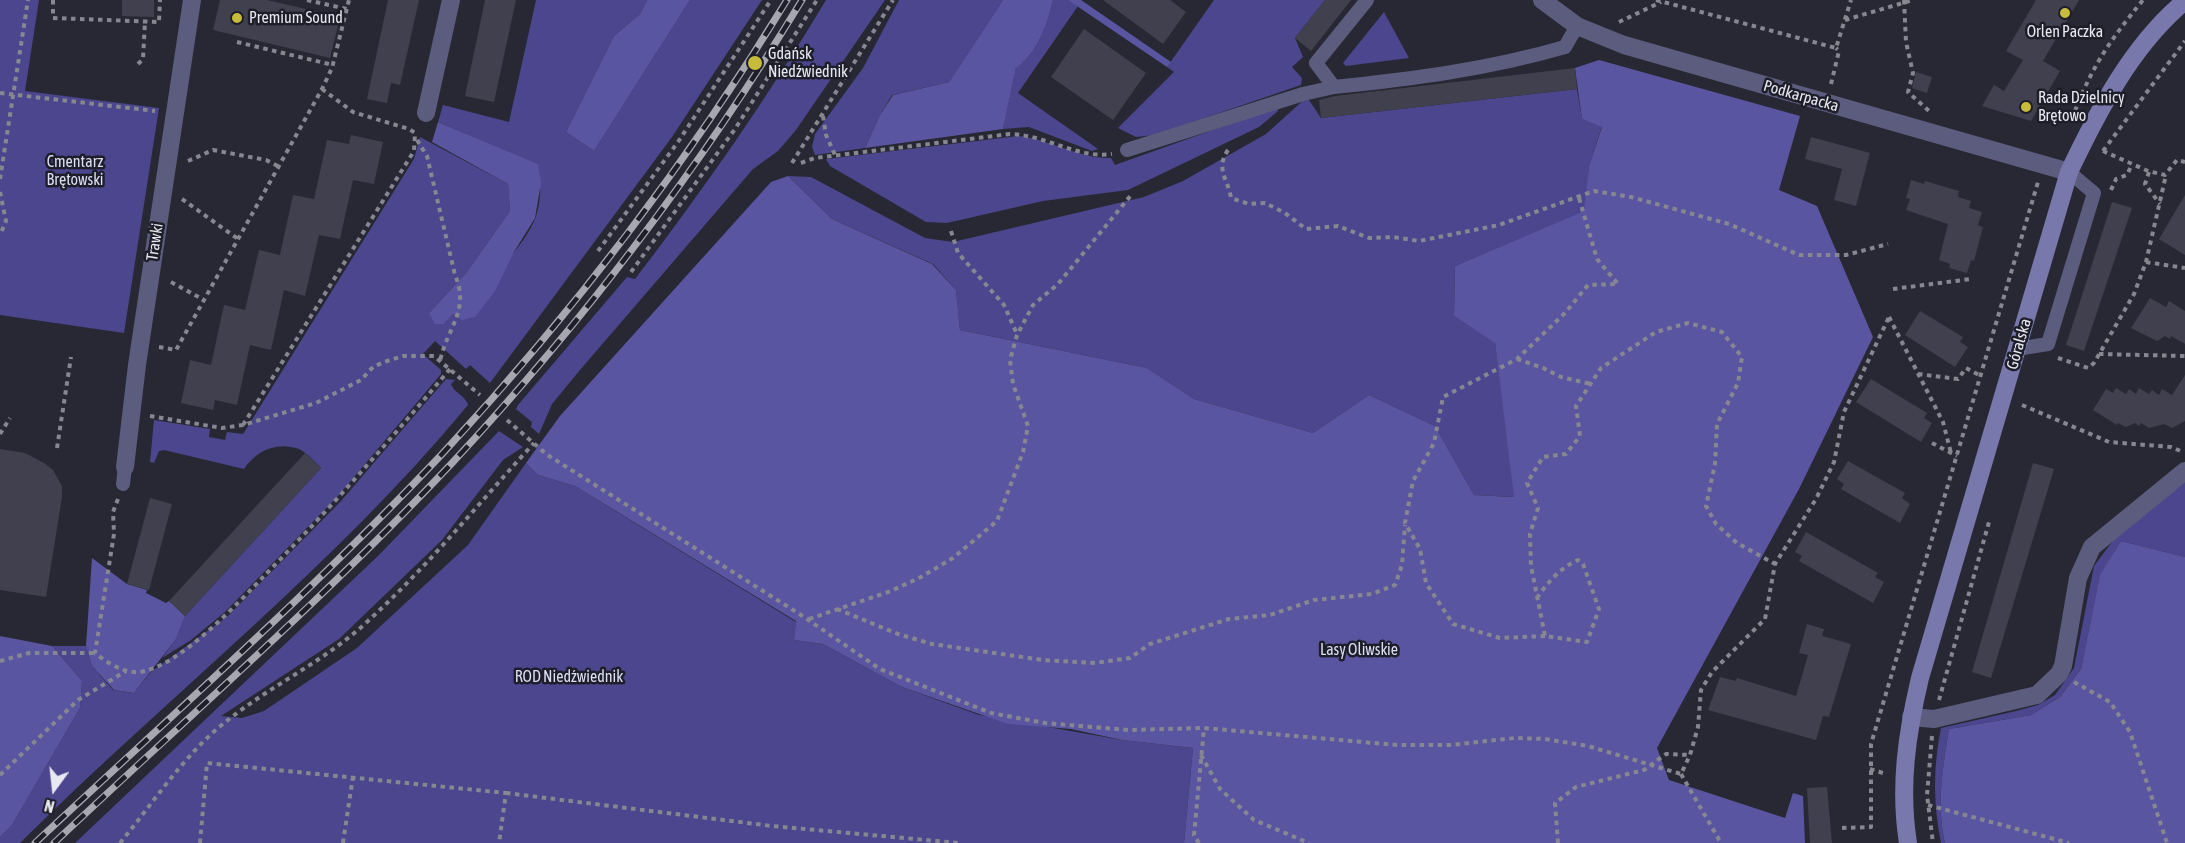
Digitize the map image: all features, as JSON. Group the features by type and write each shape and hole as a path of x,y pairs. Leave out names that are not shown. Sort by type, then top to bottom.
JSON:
{"street":[{"name":"Trawki","path":"124,475 137,365 192,0"},
{"path":"426,114 451,0"},
{"name":"Podkarpacka","path":"1542,0 1585,30 1826,104 2070,172"},
{"name":"Góralska","path":"1908,843 1903,794 1904,759 1920,678 2070,172 2094,119 2148,37 2185,1"},
{"path":"1911,717 1934,719 2037,695 2059,674 2078,578 2092,547 2185,471"}],"lane":[{"path":"1334,87 1316,63 1367,0"},
{"path":"1126,150 1302,94 1334,87 1442,76 1519,60 1565,47 1585,30"},
{"path":"2017,349 2048,344 2090,189 2070,172"}],"path":[{"path":"0,179 28,0"},
{"path":"53,0 53,18 159,22 160,0"},
{"path":"307,0 347,9"},
{"path":"176,350 322,88 333,65 349,0"},
{"path":"598,251 678,142 771,0"},
{"path":"631,272 735,129 817,0"},
{"path":"792,163 893,0"},
{"path":"1656,0 1836,48"},
{"path":"1826,104 1839,51 1836,48 1851,0"},
{"path":"1844,21 1913,0"},
{"path":"2074,115 2089,75 2103,51 2143,0"},
{"path":"1904,1 1902,8 1906,42 1913,73 1908,92 1937,119"},
{"path":"1585,30 1662,2"},
{"path":"138,64 143,59 145,21"},
{"path":"2132,164 2127,175 2116,179 2111,191 2090,189 2103,151 2185,41"},
{"path":"237,42 333,65"},
{"path":"322,88 353,112 409,129 415,134 427,156 455,275 462,291 462,302 444,341 440,361"},
{"path":"0,93 155,111"},
{"path":"823,115 826,135 835,155"},
{"path":"801,163 835,155 1010,134 1031,134 1093,155 1126,150"},
{"path":"243,425 414,151 416,139"},
{"path":"184,162 213,150 266,160 278,166"},
{"path":"1228,150 1222,159 1221,170 1231,198 1249,204 1265,203 1285,213 1306,229 1338,226 1369,238 1393,237 1419,241 1499,225 1594,191 1678,209 1763,237 1799,255 1846,255 1888,244"},
{"path":"2103,151 2149,172 2166,175"},
{"path":"2061,359 2088,368 2099,354 2134,294 2146,262 2166,175 2177,160 2185,162"},
{"path":"2149,172 2145,184 2160,205"},
{"path":"1842,828 1871,827 1871,744 2039,179"},
{"path":"0,192 6,221 0,235"},
{"path":"808,619 921,577 953,558 997,521 1023,452 1028,426 1013,384 1011,360 1017,335 1033,305 1058,284 1132,194"},
{"path":"837,609 898,634 932,644 1043,660 1095,663 1130,658 1150,644 1228,618 1270,615 1314,600 1372,594 1395,585 1402,565 1405,523 1413,481 1434,444 1443,397 1517,359 1565,313 1588,285 1618,284 1597,259 1579,198"},
{"path":"182,199 238,239"},
{"path":"951,231 958,253 1004,305 1017,335"},
{"path":"2146,262 2185,268"},
{"path":"1893,289 1971,279"},
{"path":"171,282 204,300"},
{"path":"1681,774 1690,755 1698,727 1701,690 1712,672 1765,619 1775,564 1816,499 1834,462 1844,412 1889,316 1942,422 1951,453"},
{"path":"1545,636 1537,598 1530,534 1538,508 1527,483 1543,456 1566,454 1580,436 1576,406 1601,368 1656,332 1688,323 1722,332 1742,357 1738,383 1717,424 1715,464 1706,506 1716,524 1737,543 1775,564"},
{"path":"2099,354 2185,356"},
{"path":"150,416 222,428 243,425 316,404 361,380 373,367 403,356 434,356 480,395"},
{"path":"57,448 71,357"},
{"path":"1517,359 1561,377 1591,384"},
{"path":"1918,374 1958,379 1966,368 1981,376"},
{"path":"0,661 29,653 95,654 126,671 139,672 157,667 193,643 229,612 339,500 450,369"},
{"path":"2019,414 2025,394"},
{"path":"2022,405 2109,442 2171,447 2185,453"},
{"path":"0,434 10,418"},
{"path":"507,420 546,454 808,619 880,669 991,713 1045,723 1128,730 1204,728 1397,745 1450,745 1515,738 1588,746 1681,774 1721,843"},
{"path":"120,843 160,796 189,756 226,720 332,650 368,622 444,547 534,443"},
{"path":"1932,443 1957,456"},
{"path":"95,654 114,534 113,512 124,475"},
{"path":"1933,843 1928,805 1934,719 1990,517"},
{"path":"1405,523 1420,549 1426,583 1453,624 1500,638 1545,636 1587,642 1599,609 1597,596 1583,564 1578,560 1548,582 1537,598"},
{"path":"0,775 78,700 126,671"},
{"path":"2081,686 2110,702 2130,732 2167,843"},
{"path":"1199,843 1194,835 1204,728"},
{"path":"1558,843 1555,803 1575,787 1644,770 1666,754 1690,755"},
{"path":"1201,755 1220,789 1254,820 1309,843"},
{"path":"200,843 207,763 352,776 772,825 959,843"},
{"path":"343,843 352,776"},
{"path":"499,843 506,793"},
{"path":"1928,805 2069,843"}],"green space":[{"name":"Cmentarz Brętowski","path":"0,0 39,0 25,91 159,108 124,333 0,315"},
{"path":"536,0 647,0 640,14 614,36 566,132 594,151 690,0 762,0 672,137 490,383 470,365 466,369 435,341 423,354 441,370 441,374 338,496 225,612 191,640 162,658 176,639 185,616 321,468 302,450 282,446 267,449 254,457 244,469 164,450 159,451 154,463 150,462 154,420 210,429 209,437 225,440 227,432 243,434 414,159 420,137 508,184 510,211 466,273 429,313 443,323 507,261 528,233 535,219 540,191 537,164 438,122 443,105 509,122"},
{"path":"647,0 690,0 594,151 566,132 614,36 640,14"},
{"path":"826,0 885,0 796,130 778,151 753,169 580,370 552,404 539,434 531,427 532,422 516,409 518,405 627,277 635,279 735,142"},
{"path":"899,0 1003,0 949,82 892,95 865,148 815,155 812,147 815,134 863,68"},
{"path":"1003,0 1053,0 1048,19 1036,46 1024,62 1016,68 1003,129 865,148 880,115 893,95 949,82"},
{"path":"1053,0 1068,0 1078,6 1018,93 1098,149 1092,151 1029,127 1003,129 1016,67 1036,46 1048,19"},
{"path":"1068,0 1081,0 1171,62 1167,67"},
{"path":"1214,0 1325,0 1295,38 1303,57 1292,67 1302,78 1301,85 1155,135 1136,137 1118,128 1174,72 1167,67"},
{"path":"1384,12 1409,58 1346,66 1343,63"},
{"name":"Lasy Oliwskie","path":"1599,60 1800,116 1779,190 1817,206 1873,337 1799,489 1657,748 1669,780 1785,818 1793,793 1803,796 1805,843 1184,843 1193,748 1122,740 1071,729 1008,724 902,687 823,644 794,640 796,621 575,486 538,475 526,463 560,416 771,182 788,176 832,219 932,264 956,290 960,330 1147,368 1194,399 1313,433 1369,395 1435,426 1474,495 1514,497 1495,343 1454,316 1455,266 1584,211 1589,166 1602,127 1582,119 1575,68"},
{"path":"1577,89 1582,119 1602,126 1589,166 1585,211 1455,266 1454,316 1495,342 1515,497 1474,495 1435,426 1369,395 1313,433 1194,399 1147,368 960,330 956,290 933,264 832,219 788,176 811,177 925,238 953,242 1144,197 1183,181 1266,134 1307,97 1321,118"},
{"path":"1277,107 1278,111 1259,127 1128,190 1043,201 947,223 926,222 830,166 826,159 1018,136 1087,155 1111,158 1115,165"},
{"path":"438,122 538,164 541,183 535,218 514,252 495,291 475,317 462,320 453,314 443,324 435,324 429,313 466,273 510,211 508,184 432,142"},
{"path":"446,379 455,380 451,384 452,387 468,405 363,521 20,843 0,843 0,837 12,825 80,708 82,681 52,646 86,646 92,666 113,690 134,693 151,672 228,616 341,501"},
{"name":"ROD Niedźwiednik","path":"499,431 523,447 503,460 442,540 339,639 221,716 242,718 264,711 357,648 468,545 526,463 538,475 575,486 796,622 794,640 823,644 902,687 979,715 1122,740 1193,748 1184,843 75,843 379,555"},
{"path":"2185,482 2185,557 2121,541 2100,576 2081,669 2060,697 2031,715 1949,729 1941,800 1945,843 1941,843 1936,814 1935,786 1936,757 1941,728 2038,705 2055,695 2074,668 2094,566 2118,534"},
{"path":"2121,541 2185,557 2185,843 1945,843 1941,800 1949,729 2031,715 2060,697 2081,669 2100,575"},
{"path":"92,558 127,584 147,590 146,593 166,603 169,601 185,616 176,639 134,693 114,690 92,666 86,646"},
{"path":"0,636 52,646 82,681 80,708 12,825 0,837"}],"building":[{"path":"122,0 154,0 154,17 122,16"},
{"path":"220,0 267,0 340,17 330,58 213,30"},
{"path":"388,0 419,0 400,85 391,83 387,103 367,99"},
{"path":"485,0 516,0 494,102 465,96"},
{"path":"1103,0 1170,0 1186,12 1163,44"},
{"path":"1325,0 1351,0 1311,51 1295,38"},
{"path":"2036,0 2079,0 2043,61 2060,71 2031,121 1982,106 1994,85 2004,91 2023,60 2006,51"},
{"path":"1084,29 1146,73 1113,120 1051,77"},
{"path":"1575,68 1577,89 1321,118 1319,100 1335,96"},
{"path":"1916,72 1932,77 1927,93 1912,88"},
{"path":"351,135 383,142 374,184 353,180 340,239 319,235 305,296 284,290 271,350 250,345 237,405 215,400 213,410 181,403 190,360 211,365 224,305 245,310 259,250 280,255 293,195 314,199 327,140 349,144"},
{"path":"1811,137 1870,153 1856,206 1834,200 1842,169 1805,159"},
{"path":"1911,180 1924,184 1925,181 1959,191 1958,197 1971,201 1969,208 1982,212 1978,225 1983,227 1974,261 1971,260 1967,273 1949,268 1950,264 1939,260 1948,224 1906,210 1910,199 1906,198"},
{"path":"2185,195 2185,255 2159,239"},
{"path":"2112,202 2132,208 2084,351 2066,345"},
{"path":"2150,298 2166,307 2169,301 2185,311 2185,344 2171,336 2170,339 2165,336 2157,341 2131,328"},
{"path":"1920,311 1963,337 1960,342 1968,347 1955,367 1905,335"},
{"path":"2185,375 2185,421 2172,428 2164,424 2149,428 2141,423 2139,426 2135,423 2126,427 2118,423 2117,425 2093,410 2106,389 2113,393 2116,388 2126,394 2129,389 2136,394 2139,388 2149,394 2152,390 2159,395 2162,389 2172,395"},
{"path":"1871,379 1927,413 1924,418 1932,423 1921,442 1856,402"},
{"path":"0,449 25,453 44,463 53,470 62,486 46,597 0,590"},
{"path":"305,453 321,468 185,616 169,601"},
{"path":"1848,461 1905,493 1902,498 1910,504 1900,523 1841,489 1844,484 1837,479"},
{"path":"2033,463 2054,469 1991,678 1972,672"},
{"path":"150,498 172,504 149,590 127,584"},
{"path":"1806,532 1878,573 1875,577 1884,582 1873,603 1799,561 1802,556 1795,552"},
{"path":"1807,624 1824,629 1822,636 1851,644 1829,717 1823,716 1816,740 1708,710 1720,677 1736,681 1737,678 1796,696 1808,655 1799,653"},
{"path":"1827,787 1832,843 1810,843 1807,788"}],"railway":[{"path":"35,843 344,554 443,453 491,400 582,291 669,178 710,120 787,0"},
{"path":"54,843 356,560 405,512 502,408 640,240 724,122 802,0"}],"place":[{"name":"Orlen Paczka","path":"2065,13"},
{"name":"Premium Sound","path":"237,18"},
{"name":"Gdańsk Niedźwiednik","path":"755,63"},
{"name":"Rada Dzielnicy Brętowo","path":"2026,107"}]}
